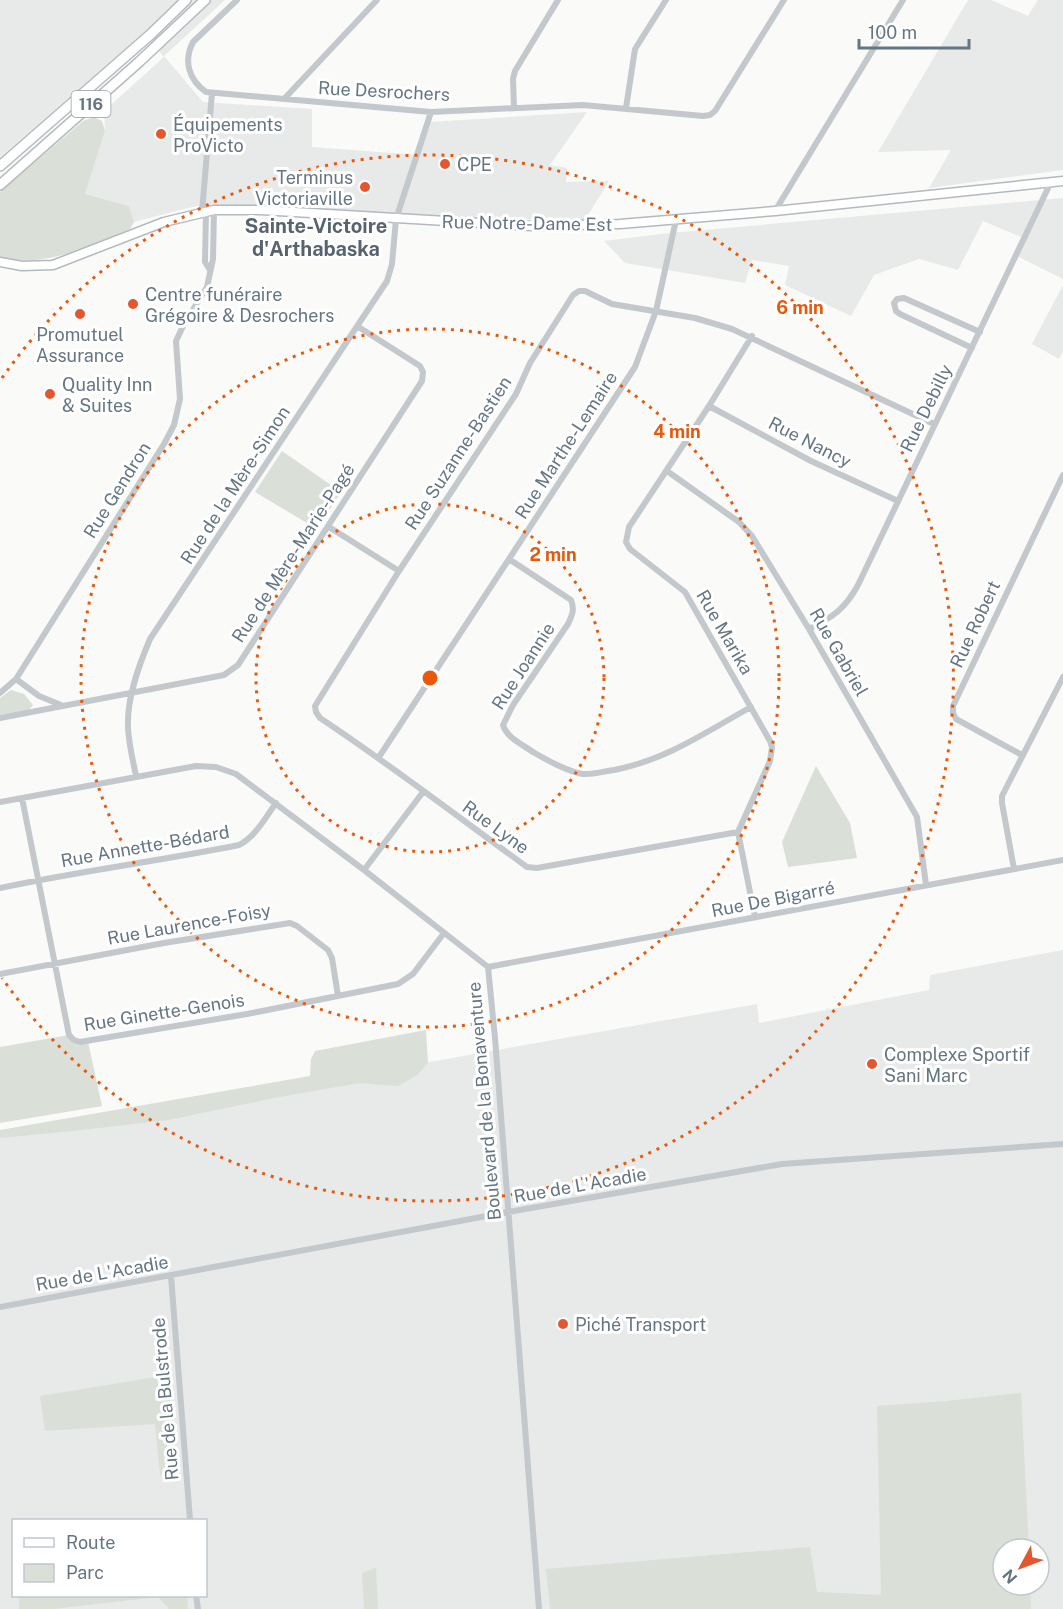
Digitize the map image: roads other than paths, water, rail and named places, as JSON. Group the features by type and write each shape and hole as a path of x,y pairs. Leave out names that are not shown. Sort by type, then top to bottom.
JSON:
{"main road":[{"name":"116","path":"0,166 186,0"},
{"name":"116","path":"0,184 139,62 205,0"}],"street":[{"path":"212,93 206,92 193,79 188,68 188,54 193,42 237,0"},
{"path":"284,99 377,0"},
{"path":"514,107 515,71 558,0"},
{"path":"626,108 635,48 666,0"},
{"name":"Rue Desrochers","path":"212,93 431,112 583,105 710,115 715,111 783,0"},
{"path":"775,212 903,0"},
{"name":"Rue Gendron","path":"16,679 174,425 180,399 176,341 184,324 203,296 213,259 207,211 212,93"},
{"name":"Rue de la Mère-Simon","path":"135,776 127,723 139,666 150,639 387,281 396,219 431,112"},
{"name":"Rue Notre-Dame Est","path":"0,262 21,266 53,265 164,222 207,211 260,210 542,226 620,224 775,212 1063,181"},
{"name":"Rue Debilly","path":"809,629 835,615 848,602 858,585 1051,183"},
{"name":"Rue Marthe-Lemaire","path":"379,757 635,367 656,311 676,220"},
{"name":"Rue Suzanne-Bastien","path":"318,699 516,394 531,363 573,295 579,291 585,291 612,304 713,322 752,336 934,424"},
{"path":"972,348 900,314 896,311 894,303 897,298 904,298 980,332"},
{"name":"Rue de Mère-Marie-Pagé","path":"0,718 224,675 232,671 329,527 422,381 423,372 420,366 357,326"},
{"name":"Rue Marika","path":"738,832 772,754 770,741 685,592 630,549 626,542 630,527 752,336"},
{"name":"Rue Nancy","path":"709,406 810,461 898,501"},
{"name":"Rue Gabriel","path":"667,471 747,530 809,629 917,817 927,885"},
{"name":"Rue Robert","path":"1022,755 957,719 952,713 953,706 1063,475"},
{"path":"329,527 399,571"},
{"name":"Rue Joannie","path":"510,559 571,600 574,612 513,705 503,725 505,732 512,738 540,756 580,773 590,774 636,765 669,753 751,706"},
{"path":"1014,869 1002,796 1063,677"},
{"path":"0,693 16,679 39,696 62,705"},
{"name":"Rue Lyne","path":"318,699 316,712 320,718 379,757 423,792 527,867 537,868 738,832"},
{"name":"Boulevard de la Bonaventure","path":"0,802 196,766 216,767 236,774 276,803 488,967 539,1609"},
{"path":"364,870 423,792"},
{"name":"Rue Ginette-Genois","path":"22,798 40,879 69,1035 80,1042 398,984 406,980 444,933"},
{"name":"Rue Annette-Bédard","path":"0,888 239,845 247,841 255,832 276,803"},
{"path":"738,832 755,917"},
{"name":"Rue De Bigarré","path":"488,967 1063,860"},
{"name":"Rue Laurence-Foisy","path":"0,974 290,923 328,950 332,958 338,996"},
{"name":"Rue de L'Acadie","path":"0,1307 508,1212 782,1164 1063,1144"},
{"name":"Rue de la Bulstrode","path":"171,1276 190,1519"}],"place":[{"name":"Équipements ProVicto","path":"161,134"},
{"name":"CPE","path":"445,164"},
{"name":"Terminus Victoriaville","path":"365,187"},
{"name":"Centre funéraire Grégoire & Desrochers","path":"133,304"},
{"name":"Promutuel Assurance","path":"80,314"},
{"name":"Quality Inn & Suites","path":"50,394"},
{"name":"Complexe Sportif Sani Marc","path":"872,1064"},
{"name":"Piché Transport","path":"563,1324"}],"district":[{"name":"Sainte-Victoire d'Arthabaska","path":"316,238"}]}
